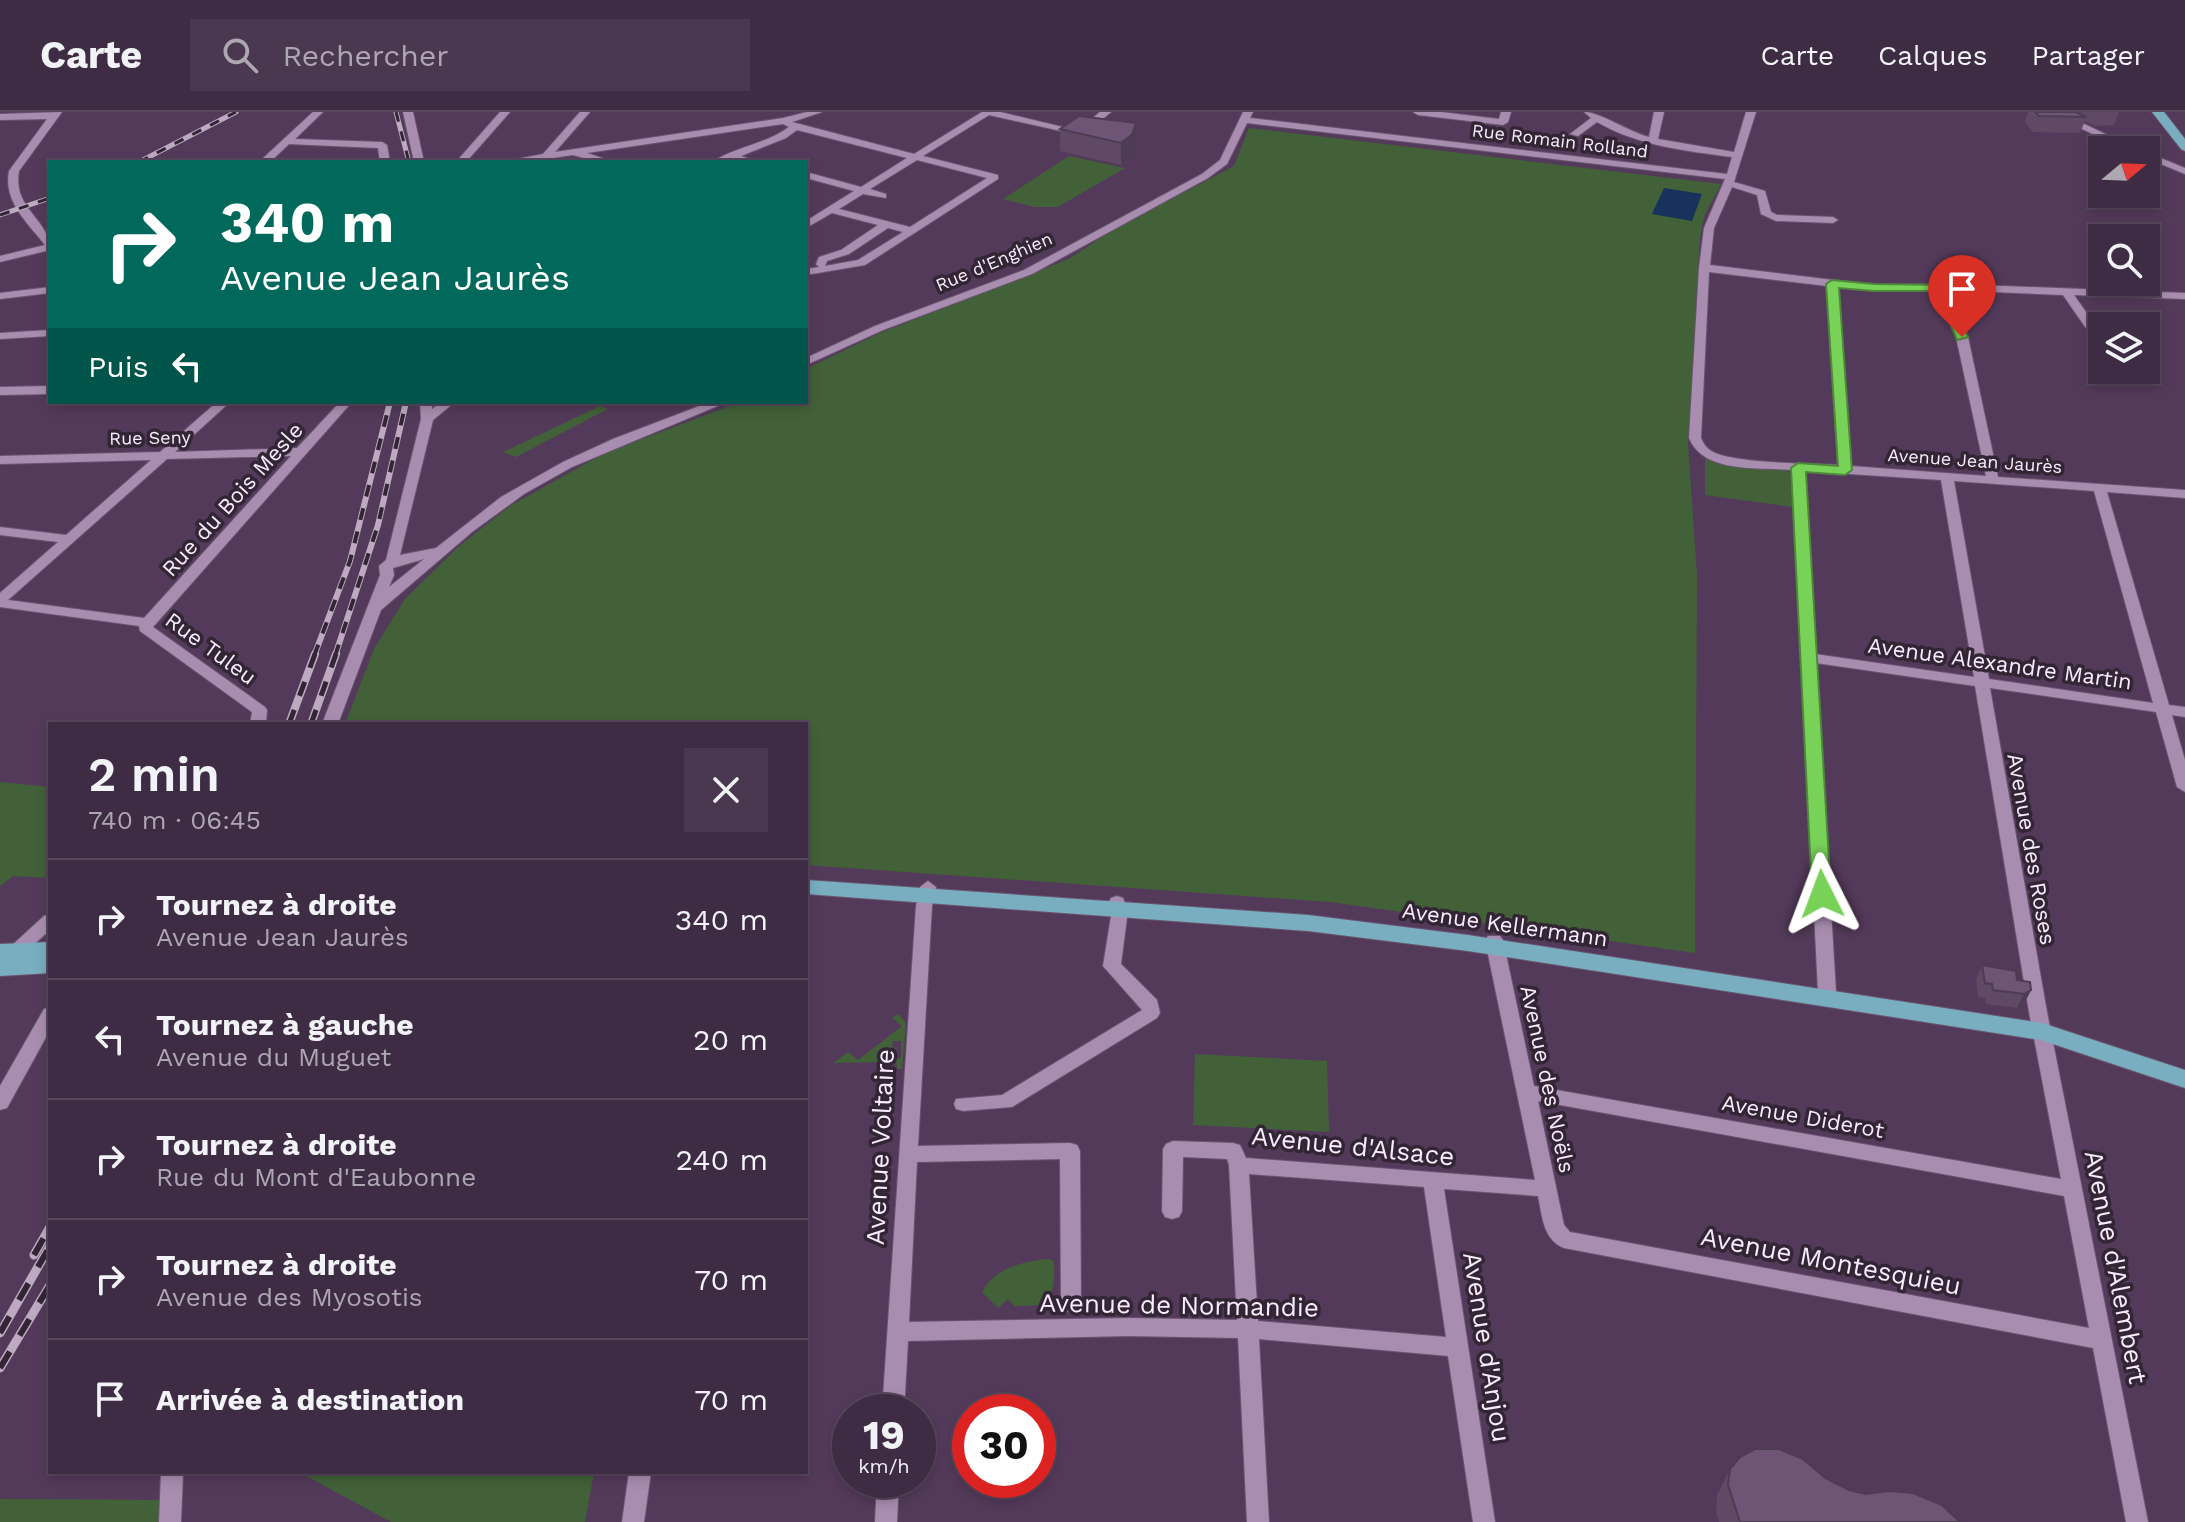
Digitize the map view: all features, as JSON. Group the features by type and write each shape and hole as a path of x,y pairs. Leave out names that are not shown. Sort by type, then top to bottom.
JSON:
{"main road":[{"path":"2158,112 2185,147"},
{"name":"Avenue Kellermann","path":"808,877 927,891 1308,923 1495,944 1827,992 2041,1027 2185,1079"},
{"name":"Avenue Kellermann","path":"808,887 927,891"},
{"name":"Avenue Kellermann","path":"1495,944 2083,1033 2185,1069"},
{"path":"5,957 48,950"},
{"path":"5,957 48,965"}],"street":[{"path":"266,160 318,112"},
{"path":"408,112 419,160"},
{"path":"463,160 505,112"},
{"path":"544,158 585,112"},
{"path":"544,158 571,151 784,121 817,112"},
{"path":"809,220 831,210 988,112 1070,130"},
{"path":"1081,132 1106,112"},
{"path":"1418,112 1505,117"},
{"path":"1653,139 1659,112"},
{"name":"Avenue Jean Jaurès","path":"1751,112 1729,180 1709,228 1695,438 1698,448 1712,458 1798,468 2185,494"},
{"path":"2052,112 2104,136"},
{"path":"0,117 56,114"},
{"path":"48,243 18,203 11,181 14,171 56,114"},
{"path":"1575,134 1592,115 1653,139 1738,155"},
{"name":"Rue Romain Rolland","path":"1245,116 1729,180 1762,193 1766,214 1776,218 1833,220"},
{"name":"Rue d'Enghien","path":"808,361 879,328 1028,272 1205,176 1224,162 1245,116"},
{"path":"784,121 795,127 995,177 861,263 808,272"},
{"path":"721,160 783,136 795,127"},
{"path":"286,141 382,145 385,160"},
{"path":"571,151 602,160"},
{"path":"729,156 745,160"},
{"path":"2160,160 2185,170"},
{"path":"808,176 883,196"},
{"path":"831,210 909,230"},
{"path":"821,264 823,259 845,252 886,224"},
{"path":"0,259 48,247"},
{"path":"1704,268 1874,288 1940,287 2185,296"},
{"path":"1832,284 1845,470"},
{"path":"1940,287 1962,337 1993,481"},
{"path":"0,296 48,290"},
{"path":"2066,291 2088,323"},
{"path":"0,336 48,333"},
{"path":"0,391 48,390"},
{"path":"0,602 222,404"},
{"name":"Rue du Bois Mesle","path":"147,623 344,404"},
{"path":"331,722 391,562 427,419 426,404"},
{"path":"427,419 446,404"},
{"path":"391,562 400,578 498,505 556,470 599,449 716,404"},
{"name":"Rue Seny","path":"0,460 301,452"},
{"path":"1798,468 1827,992"},
{"name":"Avenue des Roses","path":"1947,478 2041,1027"},
{"path":"2099,488 2185,787"},
{"path":"0,531 69,539"},
{"path":"391,562 414,565"},
{"path":"372,611 414,565"},
{"name":"Rue Tuleu","path":"0,602 147,623 145,628 259,717"},
{"name":"Avenue Alexandre Martin","path":"1808,657 2185,712"},
{"name":"Avenue Voltaire","path":"894,1394 927,891"},
{"path":"963,1104 1005,1102 1151,1013 1151,1005 1112,966 1118,906"},
{"path":"5,957 48,922"},
{"name":"Avenue des Noëls","path":"1495,944 1555,1228"},
{"path":"0,1103 48,1018"},
{"name":"Avenue d'Alembert","path":"2041,1027 2137,1522"},
{"name":"Avenue Diderot","path":"1526,1092 2072,1189"},
{"name":"Avenue d'Alsace","path":"1172,1211 1173,1149 1233,1151 1239,1165 1548,1189"},
{"path":"909,1154 1070,1151 1071,1304"},
{"path":"1239,1165 1258,1522"},
{"name":"Avenue d'Anjou","path":"1433,1181 1484,1522"},
{"name":"Avenue Montesquieu","path":"1555,1228 1564,1239 2102,1340"},
{"name":"Avenue de Normandie","path":"898,1332 1129,1327 1247,1329 1457,1347"},
{"path":"170,1522 172,1474"},
{"path":"633,1522 640,1474"},
{"path":"886,1522 887,1498"}],"green space":[{"path":"1249,128 1721,184 1704,217 1700,237 1688,444 1697,575 1695,953 1330,902 808,865 808,722 346,722 374,649 405,599 458,547 510,506 603,454 735,404 808,404 808,368 880,333 1069,259 1108,233 1234,166"},
{"path":"1069,156 1125,168 1058,207 1034,207 1003,199"},
{"path":"600,406 608,409 516,457 503,452"},
{"path":"1705,458 1723,464 1784,469 1790,473 1792,507 1705,495"},
{"path":"0,782 48,787 48,878 13,876 0,886"},
{"path":"898,1014 906,1023 902,1069 897,1069 896,1059 901,1058 901,1041 893,1041 891,1062 833,1063 848,1052 858,1060 902,1026 892,1018"},
{"path":"1195,1054 1327,1061 1329,1132 1193,1125"},
{"path":"1049,1259 1054,1261 1054,1278 1046,1305 1014,1306 1008,1299 998,1308 982,1292 1002,1272 1020,1264"},
{"path":"303,1474 594,1474 585,1522 391,1522"},
{"path":"0,1499 171,1500 170,1522 0,1522"}],"water":[{"path":"1664,188 1702,194 1692,221 1652,214"}],"building":[{"path":"2035,112 2076,112 2086,117 2039,116"},
{"path":"1079,116 1136,123 1135,132 1121,143 1060,129"},
{"path":"1982,965 2016,971 2017,980 2030,982 2031,990 2024,994 1993,990 1992,984 1985,983"},
{"path":"1755,1449 1779,1449 1803,1459 1825,1478 1849,1490 1866,1494 1889,1491 1913,1493 1942,1505 1960,1522 1740,1522 1728,1485 1730,1469 1740,1457"}],"railway":[{"path":"143,160 236,112"},
{"path":"396,112 408,160"},
{"path":"0,215 48,199"},
{"path":"314,656 350,561 389,404"},
{"path":"335,656 378,525 406,404"},
{"path":"290,722 315,654"},
{"path":"312,722 336,654"},
{"path":"34,1255 48,1230"},
{"path":"0,1333 48,1249"},
{"path":"0,1368 48,1288"}],"route":[{"path":"1822,894 1798,468 1845,470 1832,284 1874,288 1940,287 1962,337"}]}
